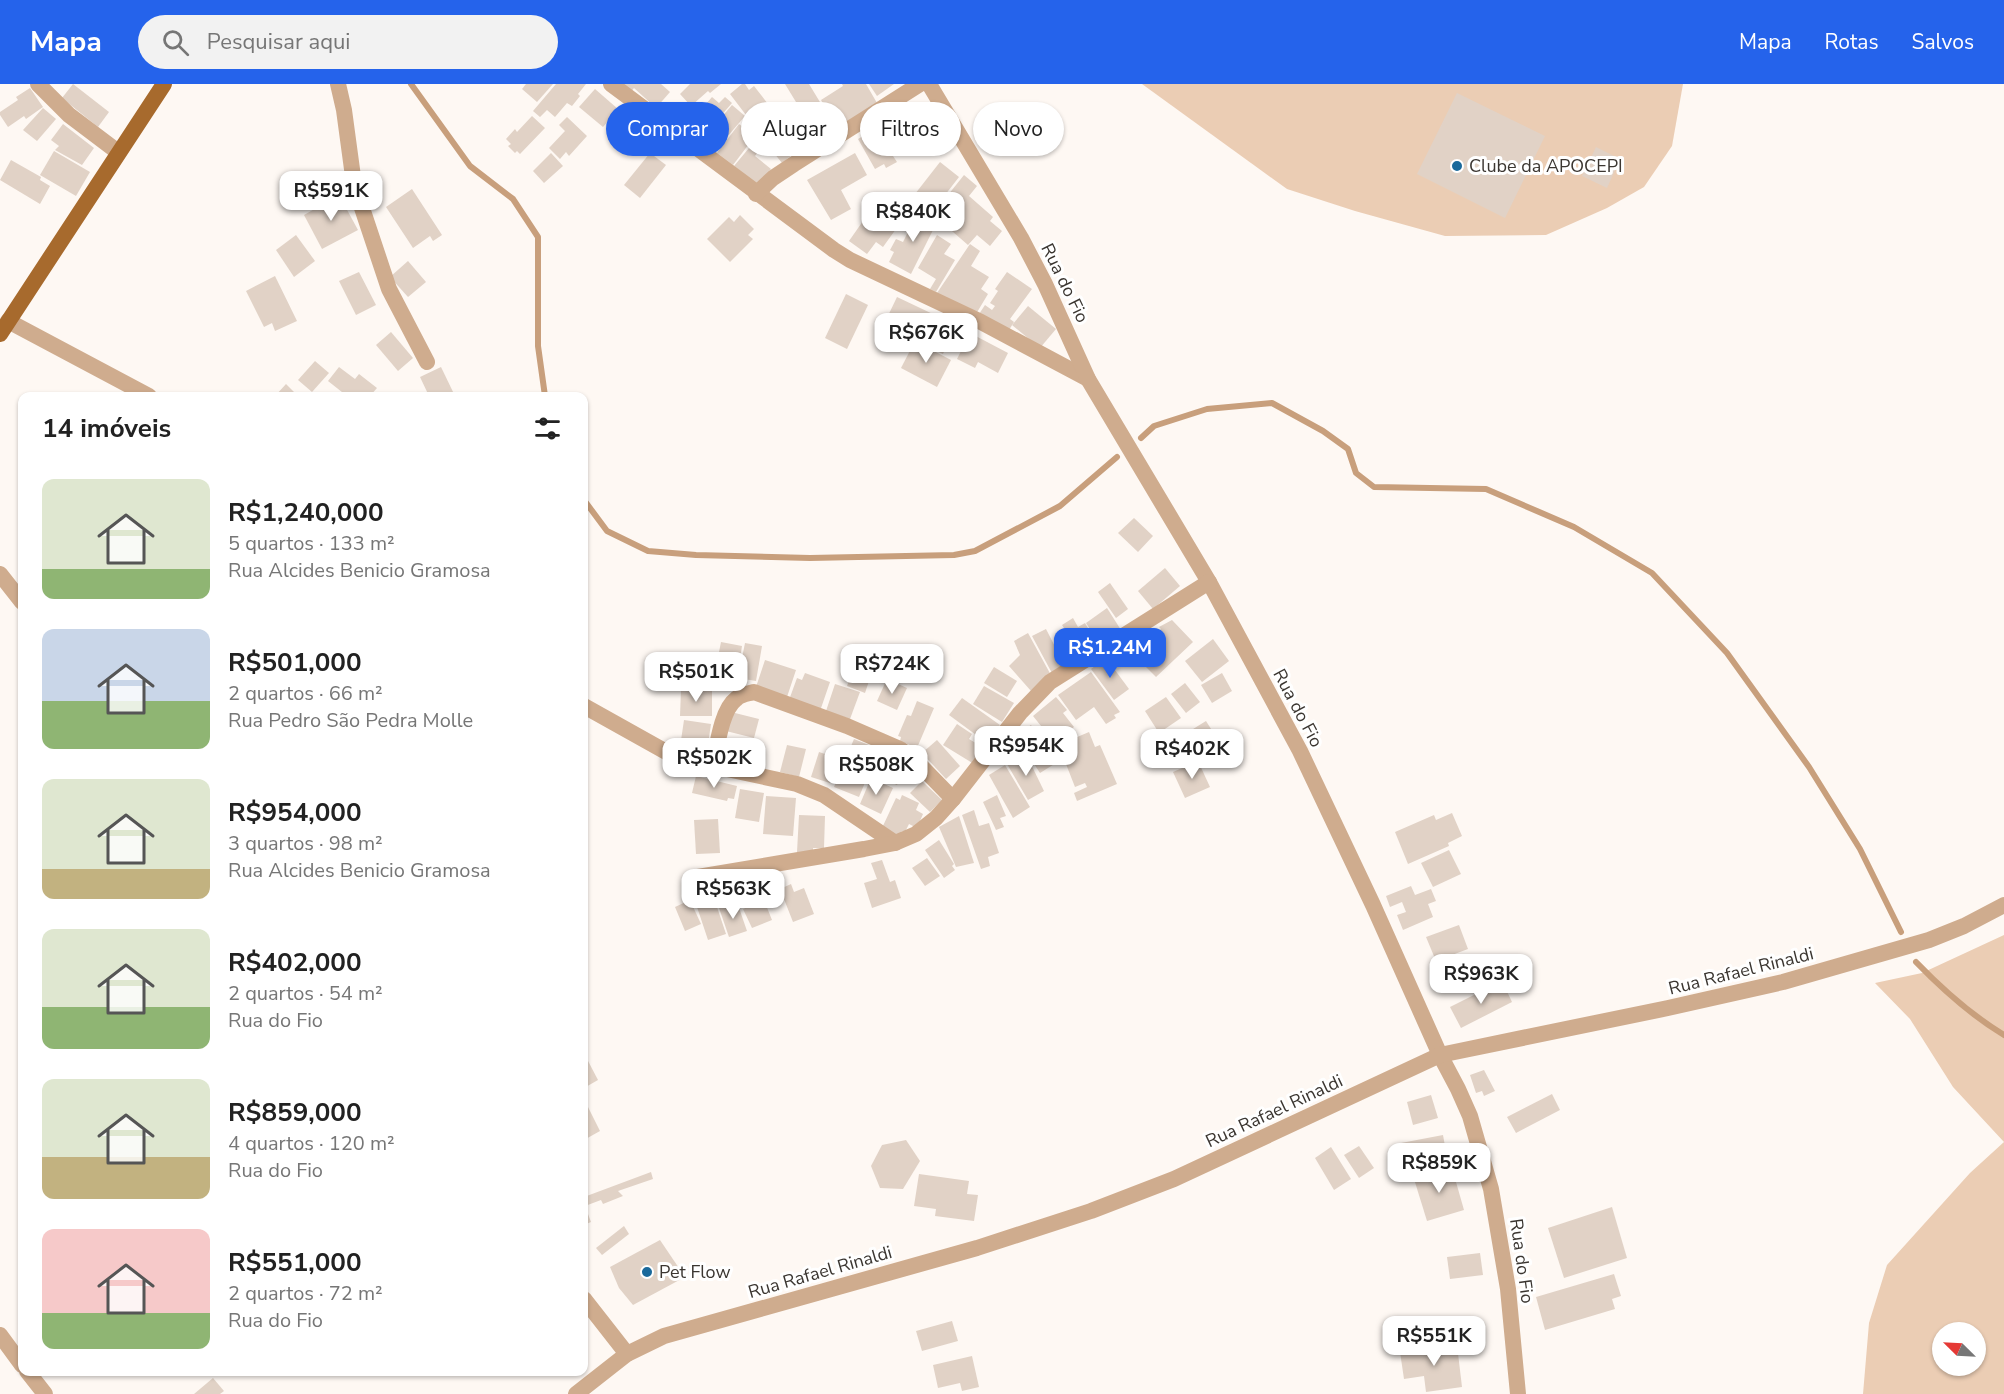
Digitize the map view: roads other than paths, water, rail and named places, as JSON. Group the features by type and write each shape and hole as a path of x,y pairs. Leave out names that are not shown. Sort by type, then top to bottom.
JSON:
{"main road":[{"path":"4,328 164,84"}],"street":[{"path":"38,84 69,115 118,152"},
{"path":"338,84 344,110 354,184 389,289 427,362"},
{"path":"611,84 756,194 850,260 981,322 1088,379"},
{"path":"756,194 773,178 920,84"},
{"name":"Rua do Fio","path":"929,84 1021,238 1045,284 1088,379 1209,582 1300,751 1470,1116 1491,1189 1508,1289 1518,1394"},
{"path":"4,328 140,392"},
{"path":"0,574 18,597"},
{"path":"692,878 895,843 916,834 936,818 953,799 1020,713 1050,682 1209,582"},
{"path":"712,766 727,708 742,695 754,692 847,726 900,749 915,760 953,799"},
{"path":"588,708 677,758 696,764 797,784 824,795 895,843"},
{"name":"Rua Rafael Rinaldi","path":"576,1394 627,1354 664,1336 977,1248 1130,1197 1184,1175 1440,1055 1668,1008 1794,979 1929,940 1964,926 2004,905"},
{"path":"588,1304 627,1354"},
{"path":"0,1335 18,1360"},
{"path":"31,1376 45,1394"}],"waterway":[{"path":"411,84 470,166 513,199 538,237 538,346 544,392"},
{"path":"1141,438 1154,426 1207,409 1272,403 1323,431 1348,449 1356,473 1374,487 1486,489 1574,527 1652,573 1727,653 1809,767 1860,849 1901,932"},
{"path":"588,505 607,531 648,551 696,555 810,558 954,555 975,551 1060,506 1117,457"},
{"path":"1916,962 1958,1002 2004,1035"}],"place":[{"name":"Clube da APOCEPI","path":"1457,166"},
{"name":"Pet Flow","path":"647,1272"}]}
